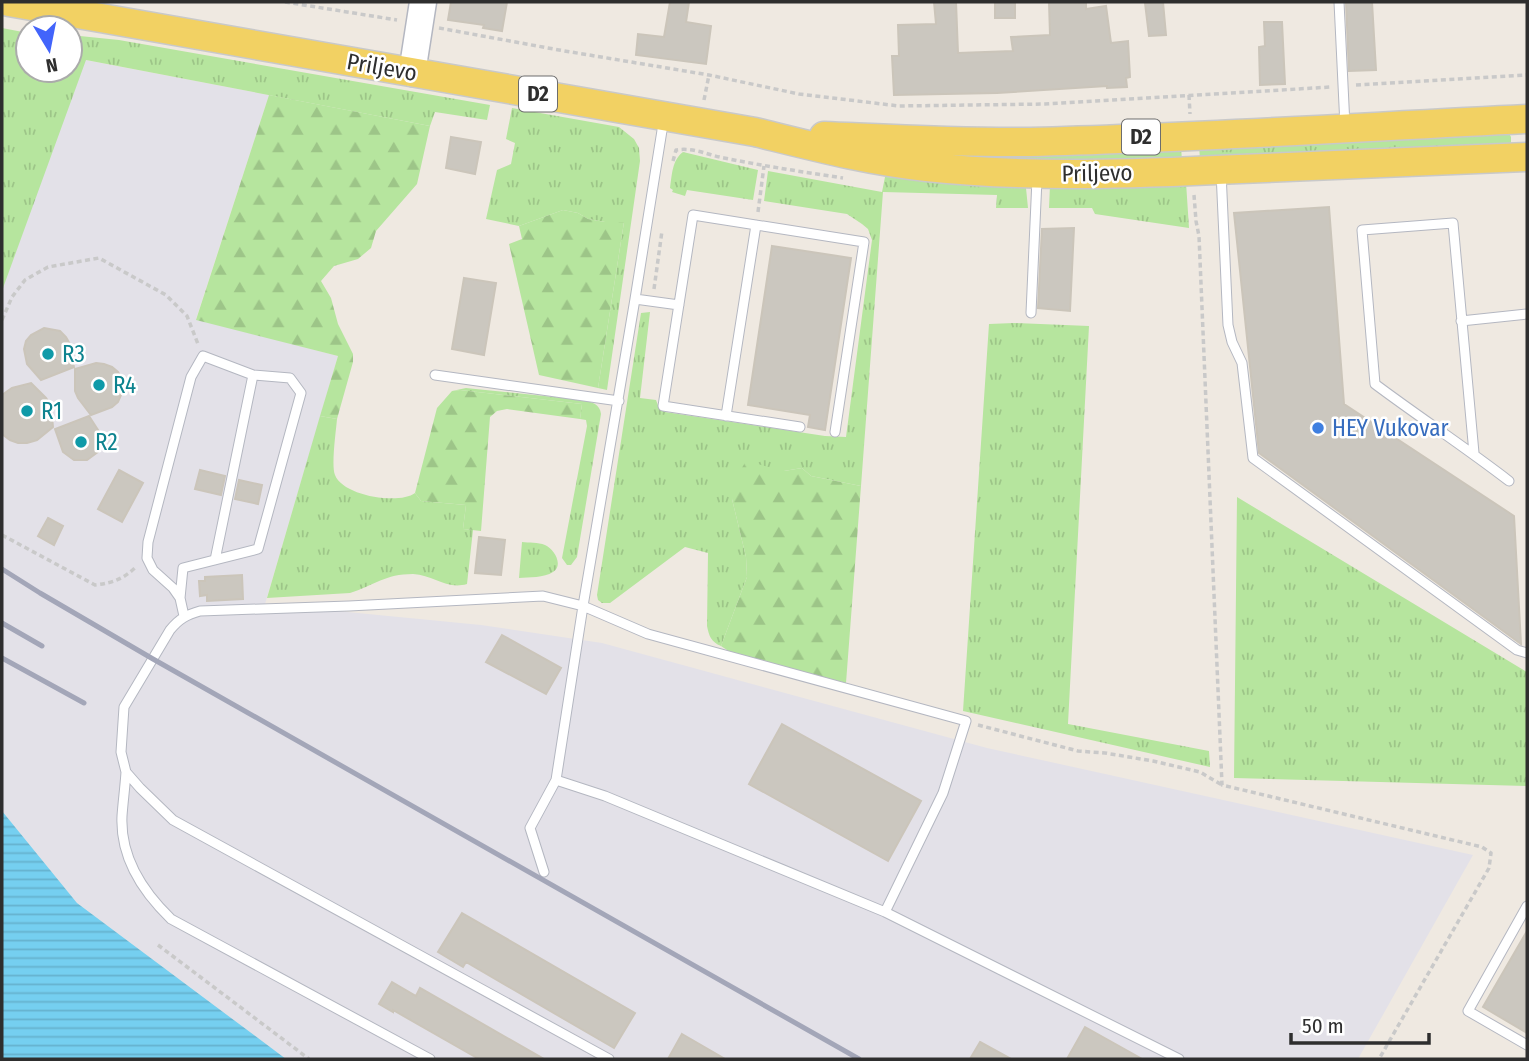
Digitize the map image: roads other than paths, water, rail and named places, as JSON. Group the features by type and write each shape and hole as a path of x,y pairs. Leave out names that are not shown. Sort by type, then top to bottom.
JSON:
{"main road":[{"name":"Priljevo","path":"9,2 755,132 885,162 1037,174 1207,171 1527,157"},
{"path":"412,73 421,13"},
{"name":"Priljevo","path":"755,132 1030,142 1527,118"}],"lane":[{"path":"1339,2 1345,128"},
{"path":"544,872 530,828 556,780 664,116"},
{"path":"1207,171 1227,325 1242,363 1253,458 1517,650 1527,653"},
{"path":"1031,313 1037,174"},
{"path":"800,427 663,406 693,215 864,242 835,432"},
{"path":"1474,453 1453,223 1362,230 1375,384 1424,421 1474,453 1509,481"},
{"path":"726,416 756,225"},
{"path":"635,299 679,305"},
{"path":"1461,321 1527,314"},
{"path":"180,598 153,570 147,558 148,542 191,377 203,356 253,375 290,378 301,393 258,549 183,568 180,598 184,616"},
{"path":"215,560 253,375"},
{"path":"435,375 619,401"},
{"path":"610,1059 173,820 140,788 127,772 121,752 124,707 170,630 184,616 200,611 544,596 583,606 648,634 966,722 943,793 885,912"},
{"path":"127,772 122,819 126,850 136,875 154,902 171,919 430,1059"},
{"path":"556,780 605,796 885,912 1179,1059"},
{"path":"1527,906 1468,1011 1527,1045"}],"water":[{"path":"2,811 77,903 286,1059 2,1059"}],"railway":[{"path":"2,569 153,659 859,1059"},
{"path":"2,623 42,646"},
{"path":"2,658 84,703"}],"place":[{"name":"R3","path":"48,354"},
{"name":"R4","path":"99,385"},
{"name":"R1","path":"27,411"},
{"name":"HEY Vukovar","path":"1318,428"},
{"name":"R2","path":"81,442"}]}
